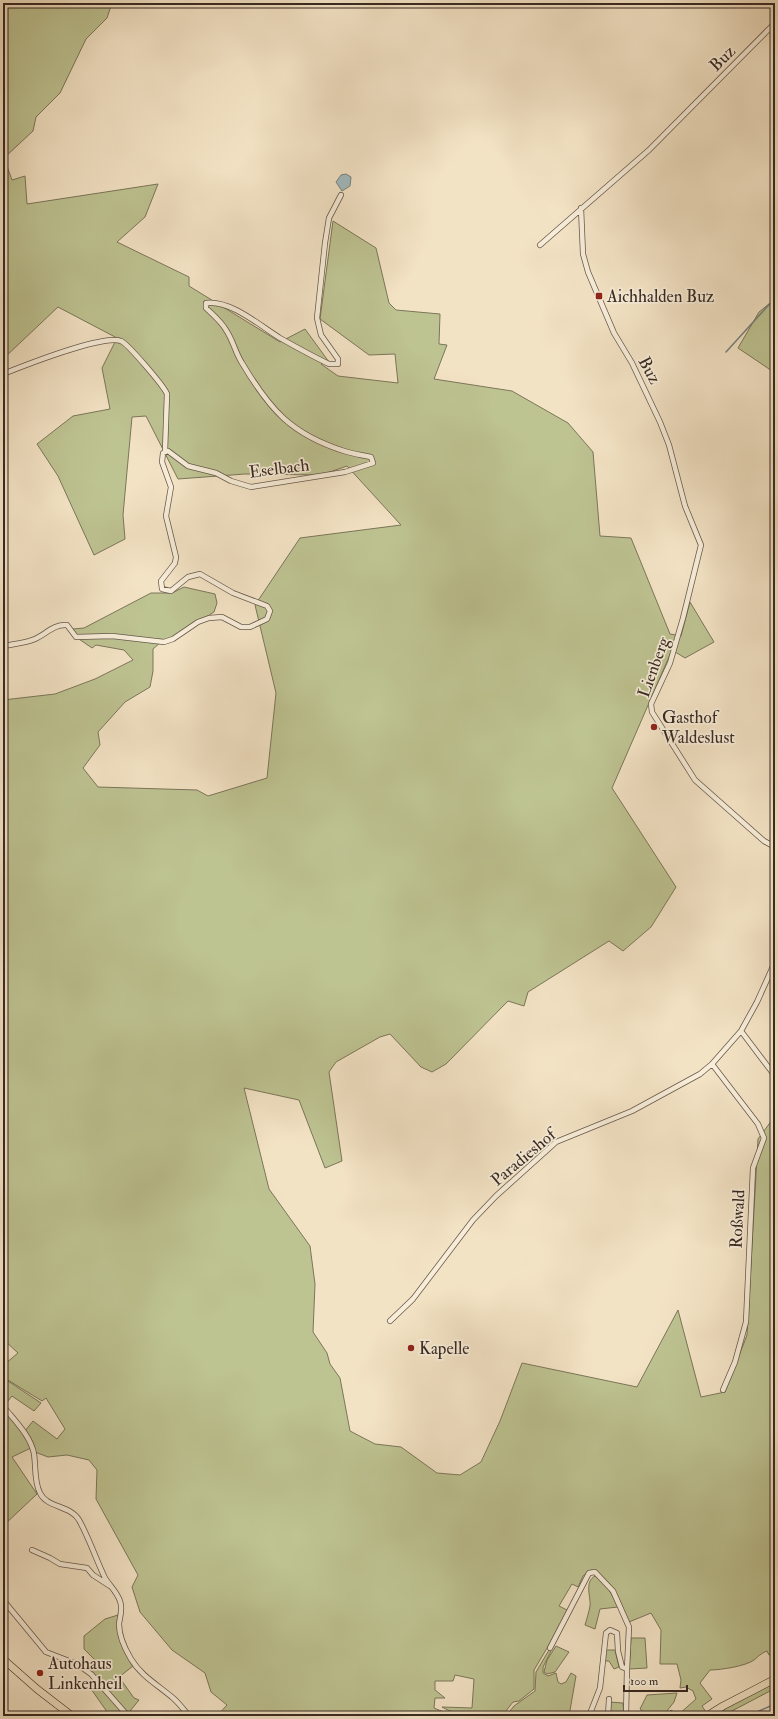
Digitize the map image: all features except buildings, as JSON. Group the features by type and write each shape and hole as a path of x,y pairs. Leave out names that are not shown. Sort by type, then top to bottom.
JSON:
{"main road":[{"path":"3,1659 37,1689 72,1716"},
{"path":"707,1716 775,1679"}],"street":[{"name":"Buz","path":"540,245 649,150 775,23"},
{"name":"Eselbach","path":"165,452 171,452 188,466 216,473 231,481 251,487 344,472 373,463 374,460 371,457 346,452 322,443 302,433 275,412 242,364 227,330 206,308 206,303 214,302 230,308 245,315 280,338 329,364 338,364 338,359 321,335 317,318 329,218 340,195"},
{"name":"Buz","path":"581,208 583,254 588,272 614,333 632,363 660,422 669,445 685,506 701,545"},
{"path":"3,374 52,356 102,341 112,339 120,340 125,343 167,394 165,452 162,456 162,462 170,488 166,516 176,557 174,563 161,581 162,589 171,591 188,577 200,574 233,594 267,606 270,611 267,619 256,626 245,628 222,617 209,618 198,622 173,640 158,642 112,636 76,637 67,625 61,624 34,640 3,646"},
{"name":"Lienberg","path":"701,545 670,664 651,704 652,712 695,780 764,841 775,847"},
{"path":"712,1064 741,1032 757,1002 775,962"},
{"path":"741,1032 775,1076"},
{"name":"Paradieshof","path":"390,1321 413,1299 473,1220 496,1196 556,1142 632,1111 694,1078 712,1064"},
{"name":"Roßwald","path":"712,1064 758,1124 764,1138 753,1168 746,1322 735,1362 723,1390"},
{"path":"3,1406 21,1429 31,1445 34,1454 39,1492 44,1499 70,1511 78,1517 110,1586 120,1600 122,1608 119,1625 120,1634 130,1657 142,1674 174,1699 189,1716"},
{"path":"32,1550 60,1564 87,1568 93,1575 110,1586"},
{"path":"550,1648 580,1593 586,1576 589,1573 595,1572 613,1591 629,1628 626,1716"},
{"path":"3,1600 46,1652 77,1664 91,1674 128,1716"},
{"path":"589,1716 600,1688 602,1658 606,1634 608,1631 613,1630 617,1633 620,1660 622,1667 627,1669"},
{"path":"608,1716 609,1699"},
{"path":"766,1716 775,1712"}],"green space":[{"path":"3,3 112,3 107,18 86,39 60,93 36,117 33,131 4,158 12,180 25,176 27,204 158,184 145,217 117,242 189,277 189,286 280,342 305,329 329,362 321,364 338,376 398,383 395,354 369,355 320,319 333,221 376,248 389,303 396,310 440,314 439,344 447,345 434,379 512,391 568,423 593,452 600,536 631,538 670,634 681,636 690,602 714,642 685,658 672,650 612,788 676,887 651,927 623,951 609,941 528,992 524,1006 508,1001 446,1064 432,1072 421,1067 390,1034 380,1037 336,1062 329,1072 342,1161 325,1168 299,1100 244,1088 269,1189 310,1246 315,1284 313,1332 327,1353 330,1364 340,1378 350,1431 375,1444 401,1447 437,1473 460,1475 481,1462 500,1421 522,1363 637,1387 678,1310 701,1397 725,1392 747,1335 758,1139 775,1116 775,1653 769,1655 767,1651 754,1660 739,1666 710,1670 700,1683 712,1699 702,1706 706,1712 702,1716 665,1716 671,1710 678,1715 696,1699 693,1691 686,1687 680,1688 681,1680 677,1664 660,1664 661,1630 651,1613 629,1622 619,1599 610,1585 605,1579 591,1570 583,1576 578,1587 572,1584 559,1606 569,1611 534,1670 534,1689 519,1701 513,1702 502,1716 464,1715 449,1711 442,1707 472,1708 474,1679 455,1675 453,1681 435,1681 435,1690 445,1698 435,1698 434,1708 453,1716 217,1716 227,1705 211,1692 205,1673 172,1650 140,1612 132,1587 138,1575 96,1499 97,1470 89,1460 67,1455 48,1457 35,1452 25,1431 33,1421 57,1439 65,1429 46,1398 42,1401 3,1377 3,1362 5,1364 18,1353 3,1339 3,700 55,694 95,679 133,660 124,650 96,645 92,648 76,637 73,629 84,628 151,593 172,593 184,587 215,594 217,603 214,612 173,638 162,641 153,649 153,671 150,687 125,702 98,732 100,745 83,768 98,787 197,790 208,796 267,778 276,693 255,605 300,538 401,525 347,466 321,475 245,474 178,479 146,416 132,417 123,515 125,539 94,555 58,476 37,444 73,416 110,409 102,368 117,338 58,307 3,359"},
{"path":"775,299 775,373 738,348 759,312"},
{"path":"8,1381 41,1403 34,1411 12,1396 4,1406 3,1397"},
{"path":"3,1409 23,1433 31,1448 12,1457 37,1494 3,1526"},
{"path":"595,1576 606,1585 618,1607 600,1609 595,1629 585,1625 590,1606 589,1586 590,1582"},
{"path":"118,1615 120,1637 133,1666 119,1677 134,1698 139,1700 126,1716 110,1716 91,1689 97,1681 88,1670 95,1660 84,1649 84,1636 105,1619"},
{"path":"631,1638 645,1638 647,1668 629,1669"},
{"path":"556,1646 569,1652 555,1672 547,1674 544,1672 547,1660"},
{"path":"549,1650 551,1651 543,1667 543,1673 548,1676 556,1673 558,1682 561,1684 566,1682 571,1673 576,1676 569,1716 506,1716 514,1706 535,1691 536,1672"},
{"path":"606,1650 615,1650 619,1667 614,1669 609,1661 604,1661"},
{"path":"775,1682 775,1691 772,1693 770,1691 730,1712 730,1715 720,1714 718,1712"},
{"path":"677,1693 674,1702 663,1716 649,1716 640,1709 647,1695"},
{"path":"609,1702 623,1703 624,1716 610,1716"}],"water":[{"path":"346,174 351,177 350,186 342,191 336,182 341,175"}],"waterway":[{"path":"726,352 775,298"},
{"path":"748,1716 775,1704"}],"place":[{"name":"Aichhalden Buz","path":"599,296"},
{"name":"Gasthof Waldeslust","path":"654,727"},
{"name":"Kapelle","path":"411,1348"},
{"name":"Autohaus Linkenheil","path":"40,1673"}]}
